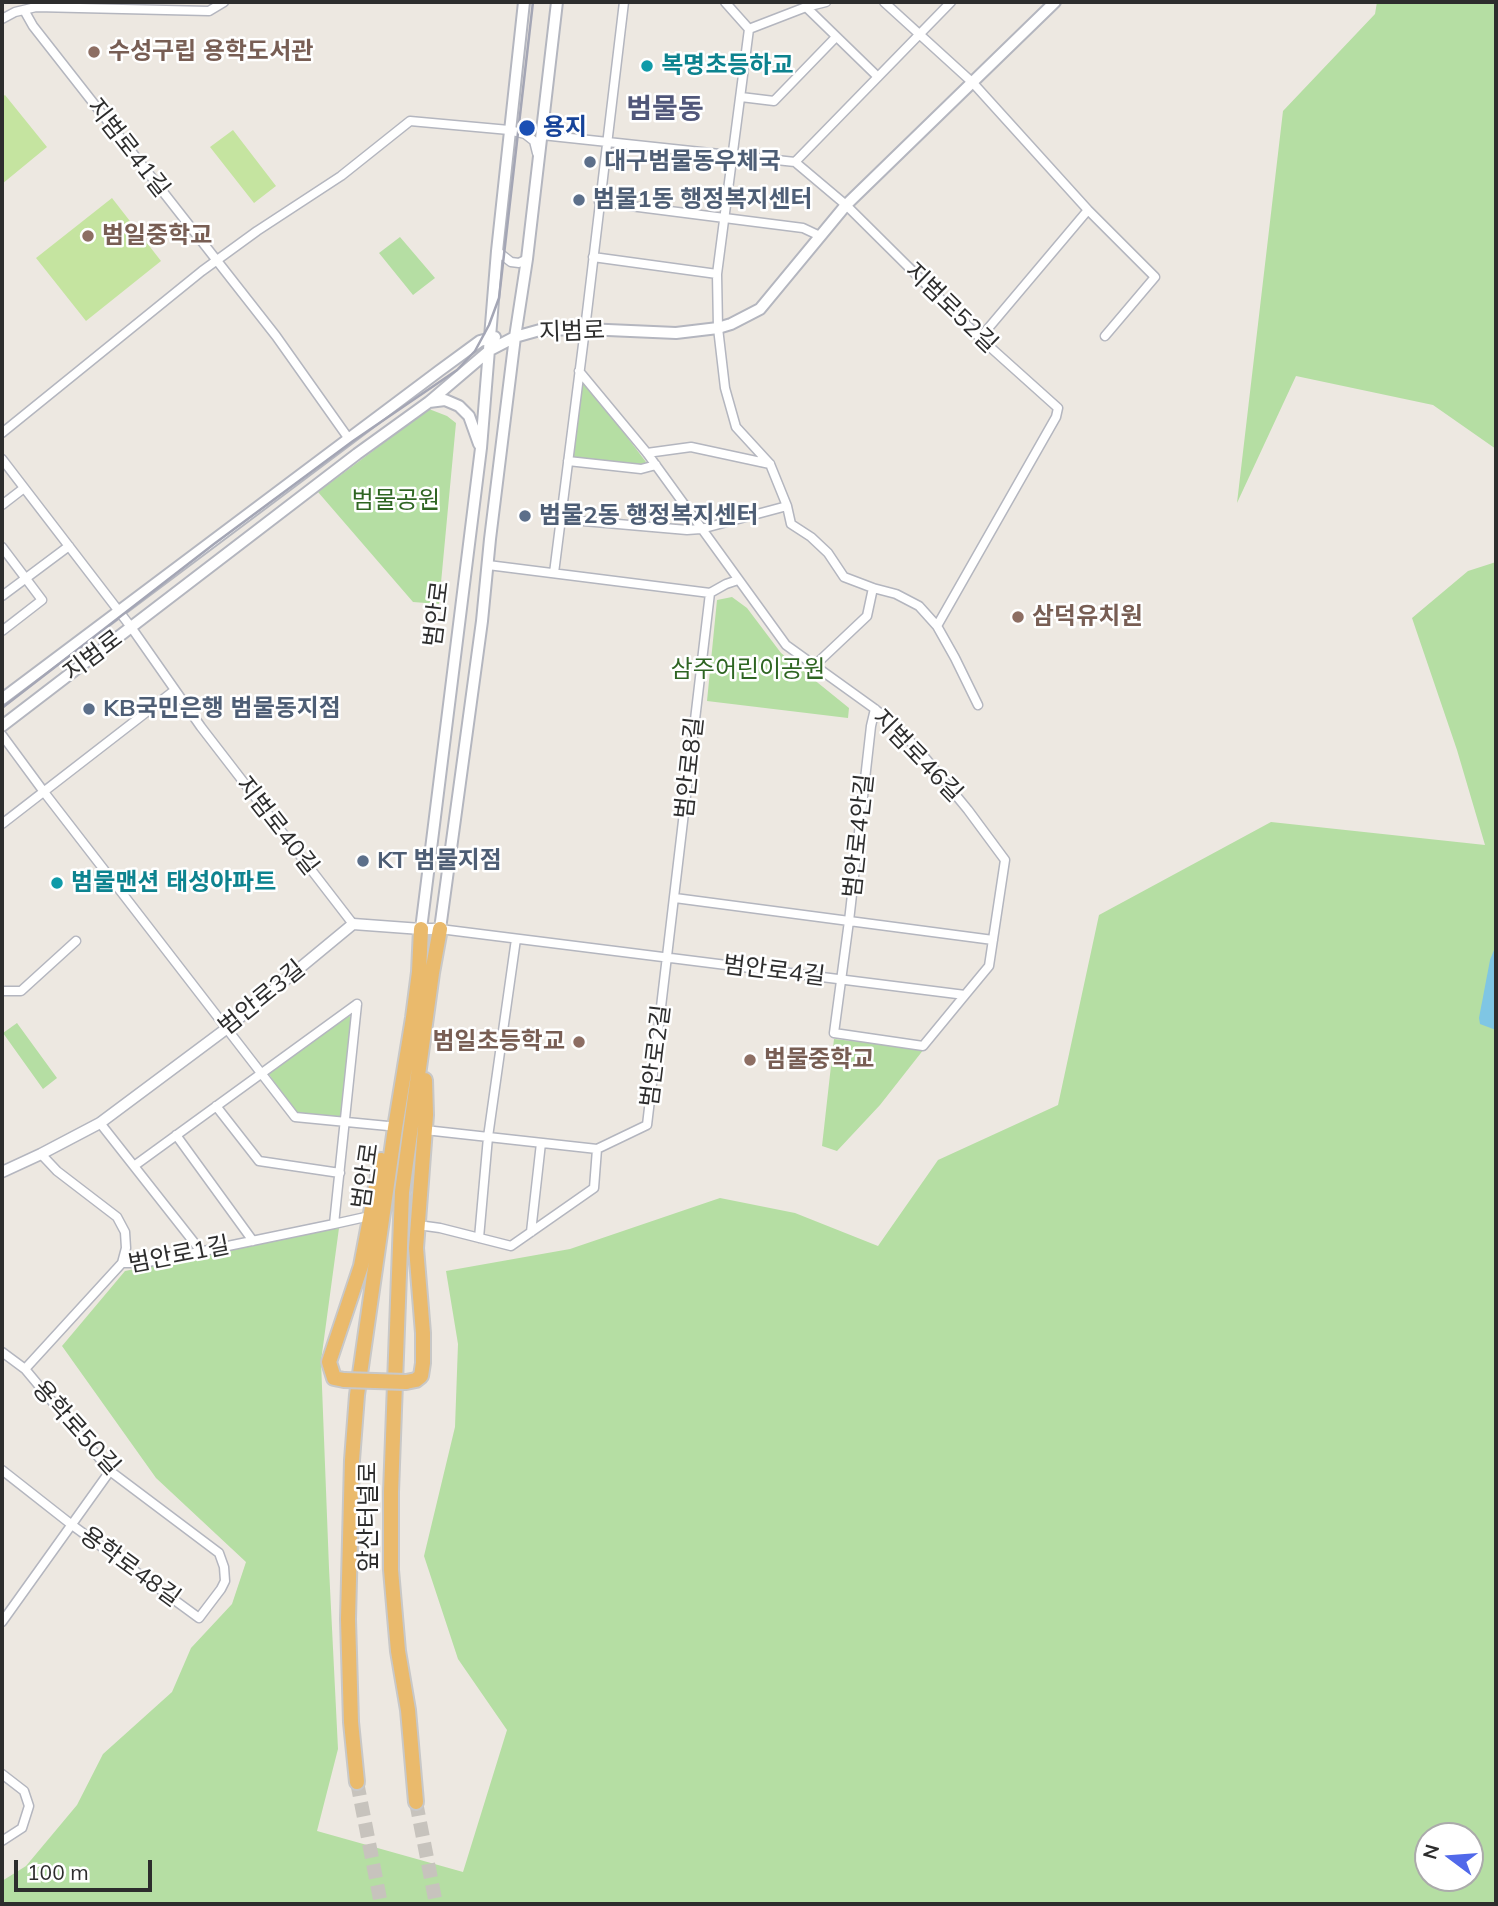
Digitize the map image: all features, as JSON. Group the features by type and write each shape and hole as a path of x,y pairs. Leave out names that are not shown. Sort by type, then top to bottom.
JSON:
{"highway":[{"name":"범안로","path":"381,1230 413,1018 421,929"},
{"name":"범안로","path":"400,1230 402,1192 440,929"},
{"path":"413,1018 388,1126 361,1266 328,1362 334,1378 406,1382 421,1376 424,1363 423,1333 416,1248 425,1130 424,1037"},
{"name":"앞산터널로","path":"357,1782 351,1723 348,1619 350,1490 357,1395 381,1230"},
{"name":"앞산터널로","path":"400,1230 391,1570 416,1802"}],"main road":[{"name":"범안로","path":"421,929 481,448 497,251 524,2"},
{"path":"542,135 557,2"},
{"name":"지범로","path":"2,726 429,402 489,350 515,337 540,330 676,333 718,328 760,309 846,205 1055,2"},
{"name":"범안로","path":"440,929 542,135"},
{"path":"2,699 480,341 491,337 515,337"},
{"path":"429,402 445,400 459,406 469,416 481,448"}],"street":[{"path":"2,19 36,7 209,11 224,2"},
{"path":"554,573 624,2"},
{"path":"725,2 749,29 717,274 718,328 725,388 736,427 770,464 787,506 791,524 820,545 844,577 896,594 919,606 937,626 978,705"},
{"path":"749,29 826,2"},
{"path":"884,2 973,83 1088,210 1154,277 1105,335"},
{"path":"542,135 796,162 951,2"},
{"path":"806,7 878,77"},
{"name":"지범로41길","path":"24,10 41,37 276,335 349,439"},
{"path":"741,97 774,101 836,37"},
{"path":"2,432 216,261 257,230 341,176 410,121 509,130 525,134 534,141 539,159"},
{"name":"지범로52길","path":"796,162 846,205 980,338 1058,408 1056,416 937,626"},
{"path":"599,202 803,228 820,236"},
{"path":"980,338 1088,210"},
{"path":"497,251 511,262 519,263 527,259"},
{"path":"593,257 717,274"},
{"name":"지범로46길","path":"579,371 647,453 786,645 898,728 968,810 1005,860 993,940"},
{"path":"647,453 691,447 770,464"},
{"path":"2,459 119,611 177,692 2,824"},
{"path":"568,461 640,469 656,466"},
{"path":"2,505 24,488"},
{"path":"560,519 687,530 701,529 787,506"},
{"path":"2,596 69,546"},
{"path":"2,547 42,600 2,631"},
{"path":"488,565 710,593 726,583 738,580"},
{"path":"814,666 867,616 873,588"},
{"name":"범안로8길","path":"668,958 710,593"},
{"name":"지범로40길","path":"177,692 353,924"},
{"name":"범안로4안길","path":"875,709 834,1033 923,1046 965,995"},
{"path":"2,735 295,1117 388,1126"},
{"name":"범안로4안길","path":"675,898 993,940"},
{"path":"353,924 440,929"},
{"name":"범안로3길","path":"2,1172 100,1122 226,1029 353,924"},
{"name":"범안로4길","path":"440,929 965,995"},
{"path":"479,1238 488,1137 516,939"},
{"path":"965,995 989,966 993,940"},
{"path":"2,991 21,991 76,941"},
{"name":"범안로2길","path":"597,1149 647,1125 668,958"},
{"path":"134,1166 357,1004 334,1224"},
{"path":"216,1106 259,1161 340,1173"},
{"path":"100,1122 200,1251"},
{"path":"418,1225 511,1246 594,1188 597,1149 425,1130"},
{"path":"176,1135 253,1241"},
{"path":"531,1232 541,1143"},
{"path":"41,1154 57,1171 117,1217 125,1232 126,1248 122,1263"},
{"name":"범안로1길","path":"25,1370 122,1263 142,1263 370,1216"},
{"name":"용학로50길","path":"2,1352 25,1370 110,1471 219,1553"},
{"name":"용학로48길","path":"2,1470 199,1618 225,1581 219,1553"},
{"path":"2,1622 110,1471"},
{"path":"2,1774 23,1791 29,1806 22,1828 2,1841"}],"green space":[{"path":"1377,2 1496,2 1496,449 1433,405 1296,376 1237,503 1283,111 1375,14"},
{"path":"5,95 47,147 2,184 2,97"},
{"path":"233,130 276,186 254,203 210,147"},
{"path":"112,198 161,261 86,321 36,258"},
{"path":"400,237 435,278 413,295 379,253"},
{"path":"581,376 646,462 643,467 571,459"},
{"name":"범물공원","path":"429,409 456,423 439,604 413,602 318,492"},
{"path":"1496,562 1496,1904 2,1904 2,1881 26,1866 77,1805 103,1754 172,1692 191,1648 232,1604 246,1562 156,1478 62,1346 125,1271 339,1228 321,1361 338,1749 317,1831 463,1872 507,1730 458,1659 424,1556 455,1427 458,1344 446,1271 570,1249 720,1198 795,1213 878,1246 938,1160 1058,1105 1099,915 1271,822 1485,845 1457,750 1412,618 1468,571"},
{"name":"삼주어린이공원","path":"732,597 747,608 781,653 849,708 848,718 707,701 717,600"},
{"path":"349,1016 352,1017 342,1117 338,1119 296,1113 268,1073"},
{"path":"17,1023 57,1078 43,1089 3,1033"},
{"path":"834,1039 924,1049 880,1105 837,1151 822,1146"}],"water":[{"path":"1496,945 1496,1030 1480,1024 1479,1018 1490,960"}],"tunnel":[{"path":"357,1782 381,1904"},
{"path":"416,1802 436,1904"}],"railway":[{"path":"2,708 214,544 353,441 457,370 475,351 499,298 533,2"}],"place":[{"name":"수성구립 용학도서관","path":"94,52"},
{"name":"복명초등하교","path":"647,66"},
{"name":"용지","path":"527,128"},
{"name":"대구범물동우체국","path":"590,162"},
{"name":"범물1동 행정복지센터","path":"579,200"},
{"name":"범일중학교","path":"88,236"},
{"name":"범물2동 행정복지센터","path":"525,516"},
{"name":"삼덕유치원","path":"1018,617"},
{"name":"KB국민은행 범물동지점","path":"89,709"},
{"name":"KT 범물지점","path":"363,861"},
{"name":"범물맨션 태성아파트","path":"57,883"},
{"name":"범일초등학교","path":"579,1042"},
{"name":"범물중학교","path":"750,1060"}],"district":[{"name":"범물동","path":"665,110"}]}
